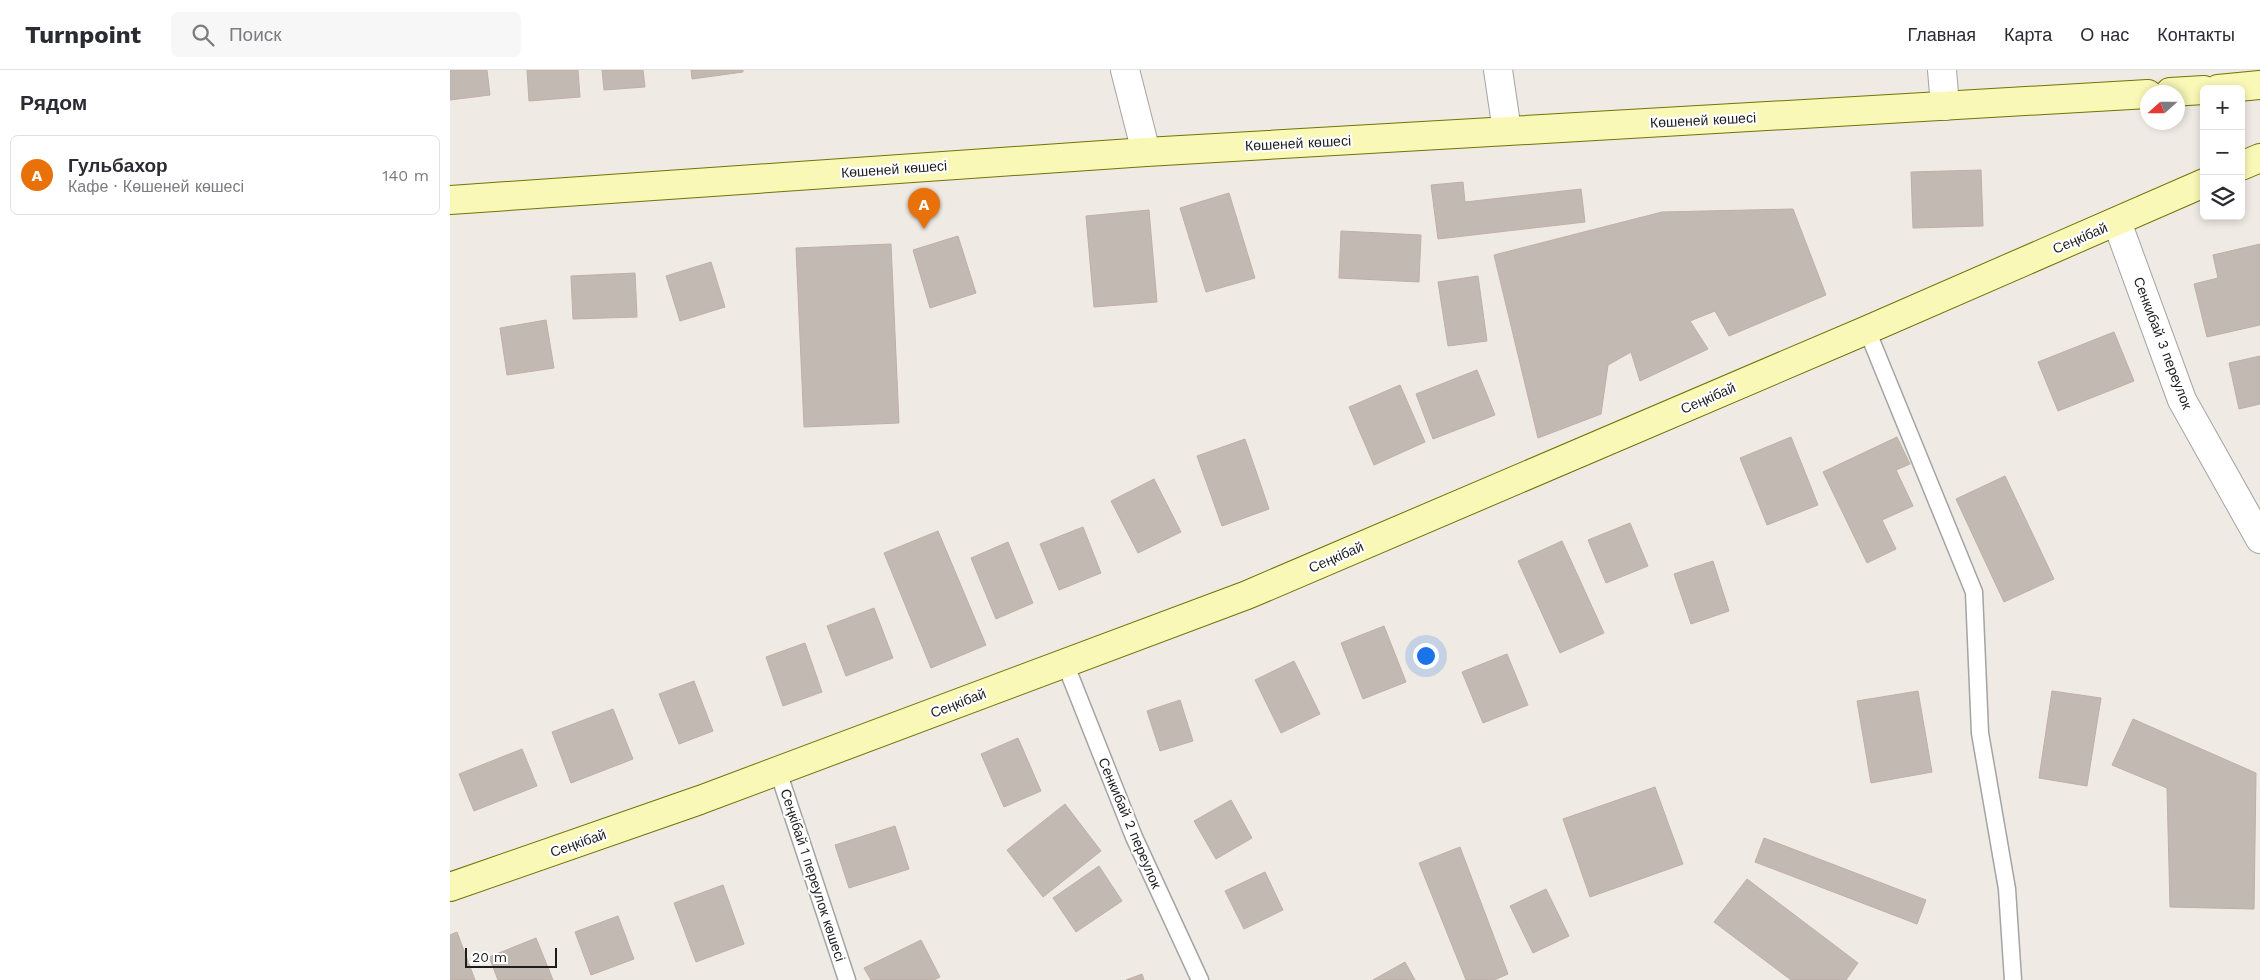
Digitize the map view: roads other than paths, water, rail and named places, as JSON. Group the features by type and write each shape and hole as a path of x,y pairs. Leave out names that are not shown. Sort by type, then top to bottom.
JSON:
{"street":[{"path":"1125,70 1146,152"},
{"path":"1498,70 1507,131"},
{"path":"1942,70 1945,106"},
{"path":"2245,86 2260,85"},
{"path":"2185,91 2200,90"},
{"name":"Көшеней көшесі","path":"450,200 1146,152 2140,94"},
{"path":"2245,164 2260,158"},
{"name":"Сеңкібай","path":"450,888 778,771 1247,595 2118,222 2200,185"},
{"name":"Сенкибай 3 переулок","path":"2118,222 2182,400 2260,539"}],"lane":[{"path":"1867,330 1974,592 1980,733 2007,889 2013,980"},
{"name":"Сенкибай 2 переулок","path":"1065,663 1134,837 1200,980"},
{"name":"Сеңкібай 1 переулок көшесі","path":"778,771 847,980"}],"place":[{"name":"Гульбахор","path":"924,229"}]}
